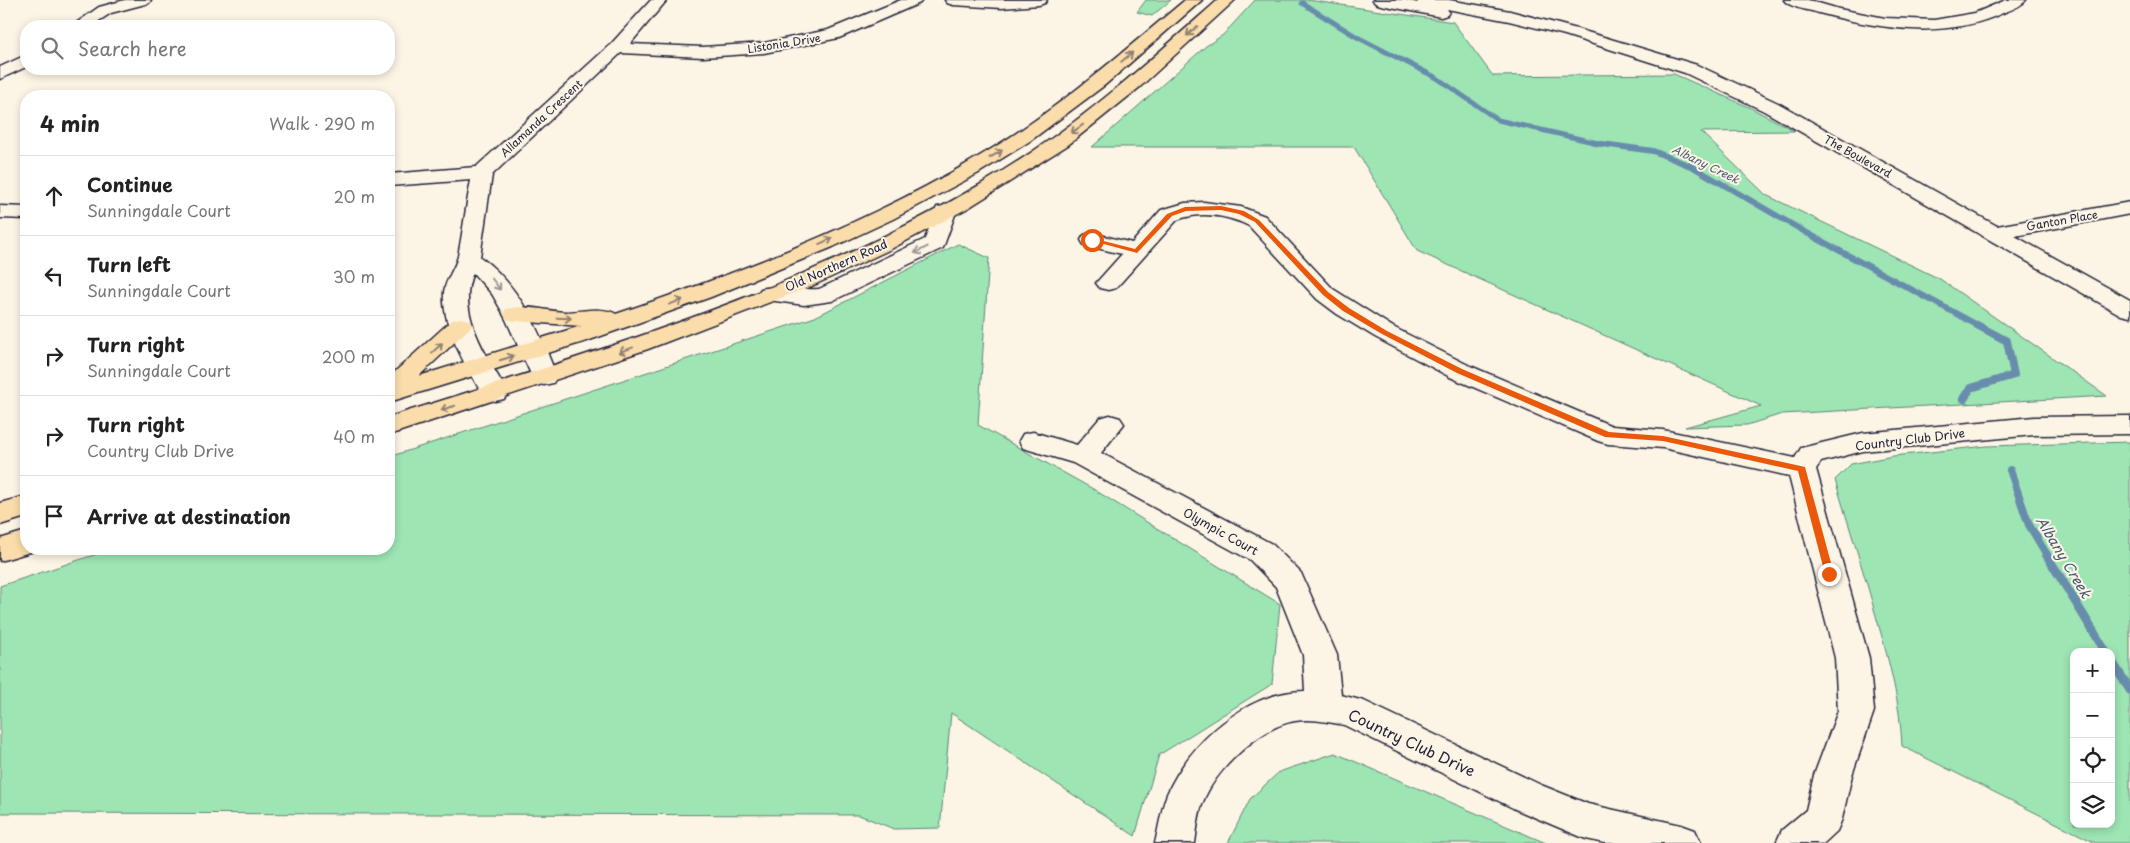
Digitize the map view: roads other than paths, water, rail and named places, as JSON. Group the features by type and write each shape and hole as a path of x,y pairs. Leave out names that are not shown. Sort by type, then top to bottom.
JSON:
{"highway":[{"name":"Old Northern Road","path":"395,391 630,318 738,278 850,231 996,154 1043,124 1090,88 1194,0"},
{"path":"945,212 1037,158 1084,124 1116,99 1227,0"},
{"name":"Old Northern Road","path":"395,424 544,377 688,327 769,294"},
{"path":"515,314 565,319 630,318"},
{"path":"395,386 409,369 432,353 462,325"},
{"path":"0,514 20,508"},
{"path":"0,550 20,544"}],"street":[{"path":"89,20 105,10 143,0"},
{"name":"Allamanda Crescent","path":"482,173 617,48 659,0"},
{"name":"Listonia Drive","path":"617,48 703,52 764,48 833,34 914,0"},
{"path":"953,0 1002,3 1039,0"},
{"name":"The Boulevard","path":"1381,0 1507,24 1571,32"},
{"name":"The Boulevard","path":"1424,0 1510,16 1571,32 1691,69 1771,107 2130,310"},
{"path":"1792,0 1858,18 1924,24 1952,23 1980,17 2018,0"},
{"path":"0,74 20,63"},
{"path":"395,180 482,173 470,248 470,260 458,280 457,301 470,351 495,393"},
{"path":"1108,284 1169,215 1185,209 1221,208 1241,212 1257,221 1325,294 1384,332 1459,371 1608,435 1656,438 1802,469 1852,658 1856,711 1833,775 1823,819 1796,843"},
{"name":"Ganton Place","path":"1994,233 2130,208"},
{"path":"0,212 20,213"},
{"path":"769,294 814,298 834,293 935,243 945,212"},
{"path":"1092,240 1137,251"},
{"path":"470,260 490,277 515,314 534,349 544,377"},
{"name":"Country Club Drive","path":"2034,426 2092,413 2130,409"},
{"path":"1083,456 1110,424"},
{"name":"Country Club Drive","path":"1802,469 1811,456 1864,442 2034,426 2110,426 2130,424"},
{"name":"Olympic Court","path":"1033,441 1083,456 1261,552 1290,581 1320,655 1324,706"},
{"name":"Country Club Drive","path":"1175,843 1184,797 1208,761 1234,734 1266,715 1295,706 1324,706 1351,712 1528,797 1586,821 1681,843"}],"waterway":[{"name":"Albany Creek","path":"1302,3 1357,37 1437,78 1498,120 1602,144"},
{"name":"Albany Creek","path":"1595,143 1602,144"},
{"name":"Albany Creek","path":"1602,144 1653,151 1693,167 1805,232 1979,326"},
{"name":"Albany Creek","path":"1964,399 1971,388 2014,375 2007,341 1977,325"},
{"name":"Albany Creek","path":"2010,470 2029,525 2047,555"},
{"name":"Albany Creek","path":"2046,554 2104,648"},
{"name":"Albany Creek","path":"2115,666 2130,690"}]}
